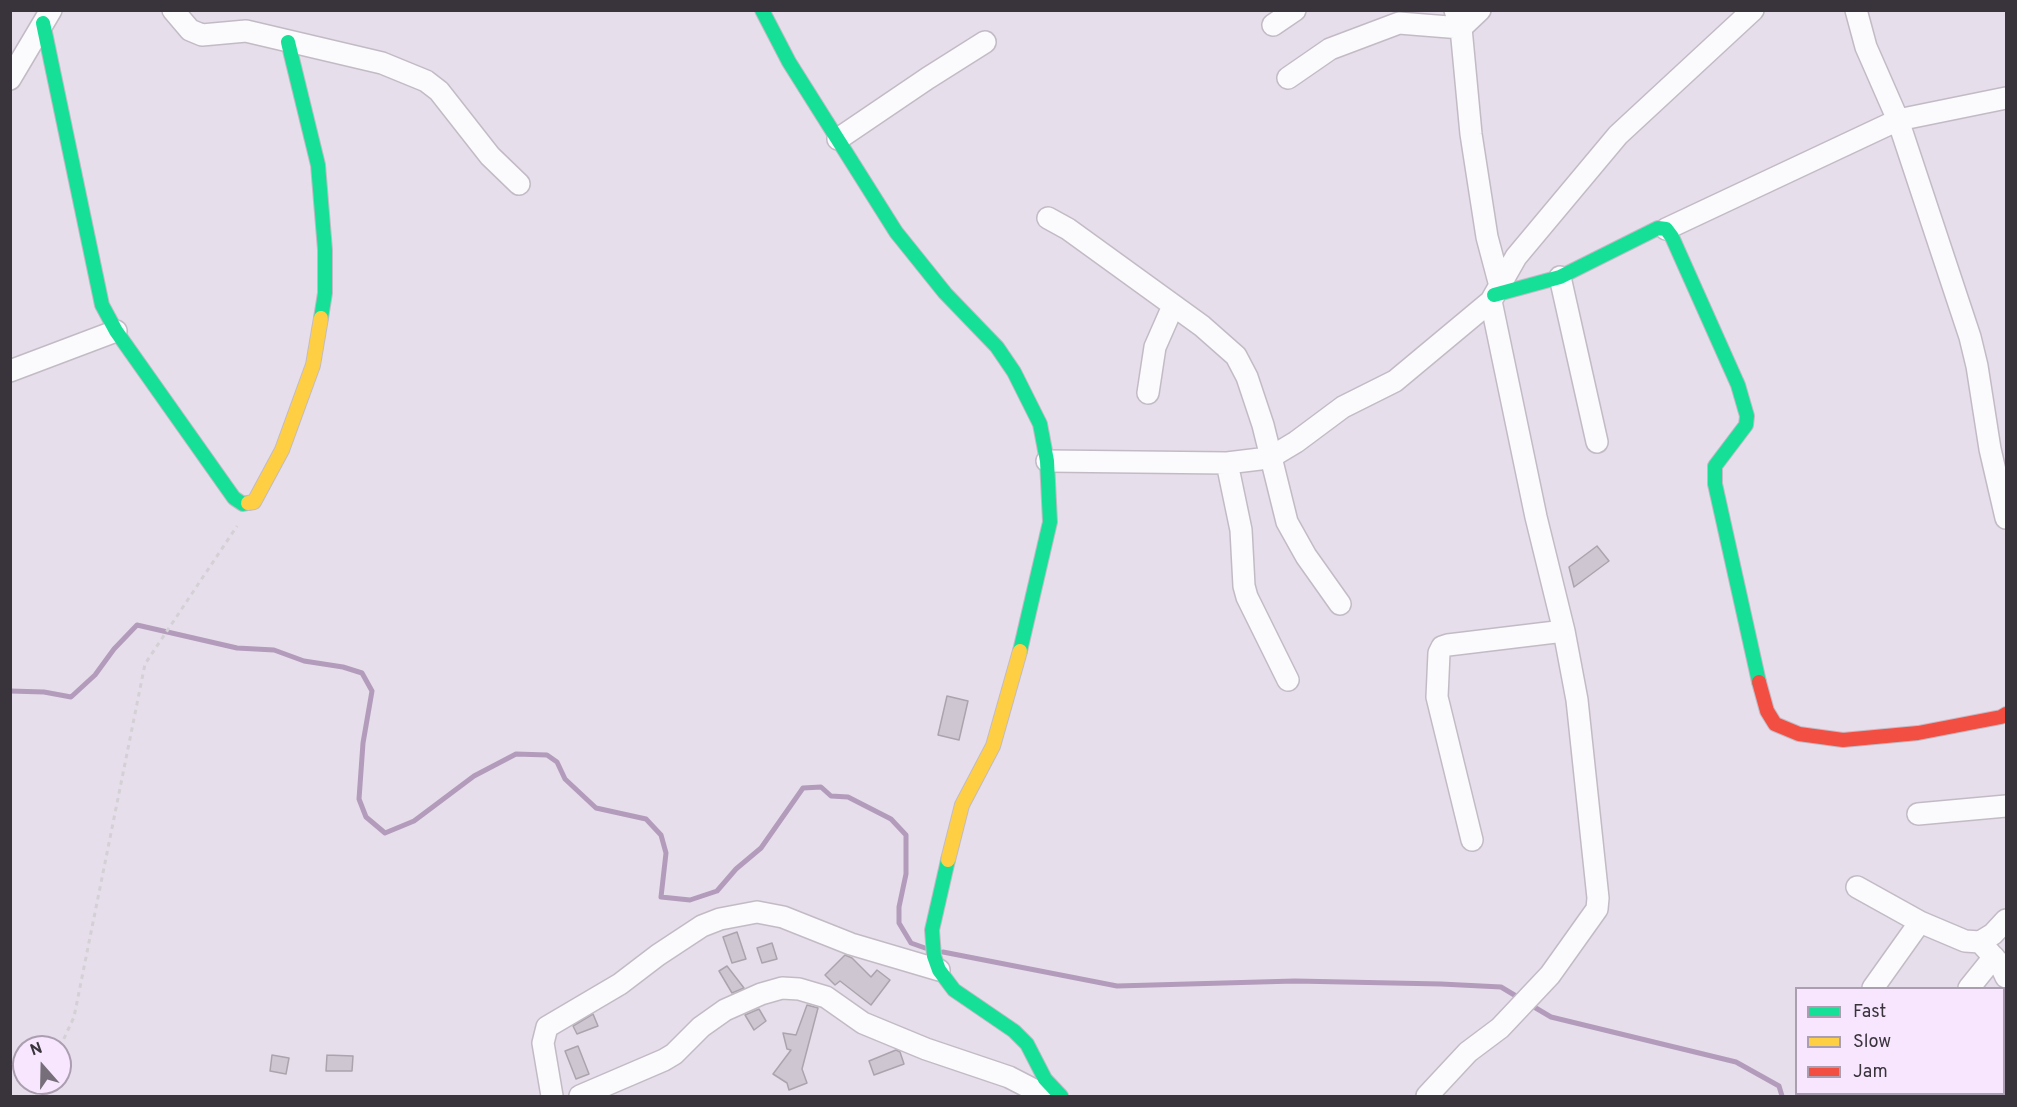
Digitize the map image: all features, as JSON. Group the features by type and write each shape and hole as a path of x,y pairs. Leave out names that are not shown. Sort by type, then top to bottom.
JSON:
{"street":[{"path":"173,10 190,30 202,35 246,31 382,63 426,81 439,91 490,156 519,184"},
{"path":"762,10 789,62 896,232 945,293 997,347 1014,372 1040,423 1047,461 1050,522 1022,645 993,746 962,805 932,930 934,956 939,970 954,990 1014,1031 1027,1044 1048,1094"},
{"path":"1273,25 1295,10"},
{"path":"1288,78 1330,49 1399,23 1458,19 1480,10"},
{"path":"1047,461 1227,463 1269,456 1296,442 1343,407 1395,381 1495,294 1516,257 1618,135 1753,10"},
{"path":"1856,10 1866,47 1898,120 1970,336 1990,449 2007,518"},
{"path":"47,17 102,305 116,330 234,498 243,504 254,502 282,450 313,365 325,293 325,250 318,165 288,42"},
{"path":"10,79 47,17"},
{"path":"1428,1096 1461,1059 1500,1028 1550,975 1597,909 1598,898 1577,700 1564,631 1536,517 1495,294 1471,134 1458,19"},
{"path":"838,139 985,42"},
{"path":"1495,294 1560,277 1658,228 1666,229 1898,120 2007,98"},
{"path":"1048,218 1068,229 1202,326 1236,356 1247,377 1263,425 1287,522 1306,556 1340,604"},
{"path":"1666,229 1672,237 1738,385 1747,416 1746,425 1715,466 1715,484 1752,658 1767,711 1775,724 1799,735 1843,740 1918,733 2007,714"},
{"path":"1560,277 1597,442"},
{"path":"1148,393 1155,347 1173,306"},
{"path":"10,371 116,330"},
{"path":"1227,463 1240,530 1244,586 1247,597 1288,680"},
{"path":"1472,840 1437,697 1439,652 1448,645 1564,631"},
{"path":"1918,814 2007,806"},
{"path":"1857,887 1920,922 1987,950 2000,964 2007,977"},
{"path":"552,1096 543,1043 547,1027 620,984 702,926 720,919 757,912 783,917 851,944 939,970"},
{"path":"1969,987 1993,934 2007,920"},
{"path":"1874,987 1920,922"},
{"path":"580,1096 664,1060 674,1054 701,1027 725,1010 761,994 782,988 799,989 826,997 863,1023 926,1049 1009,1077 1048,1094"}],"path":[{"path":"66,1035 74,1017 145,664 254,502"}],"building":[{"path":"1597,546 1609,561 1574,587 1569,567"},
{"path":"947,696 968,701 959,740 938,735"},
{"path":"737,932 746,959 732,963 723,937"},
{"path":"772,943 777,959 762,963 757,948"},
{"path":"845,955 852,958 871,977 877,970 890,980 871,1005 840,981 835,985 825,975"},
{"path":"727,966 744,988 732,993 719,971"},
{"path":"807,1005 818,1008 802,1069 807,1083 789,1090 787,1083 773,1074 791,1050 787,1049 783,1033 796,1035"},
{"path":"759,1009 766,1021 754,1030 745,1015"},
{"path":"593,1014 598,1026 577,1034 573,1026"},
{"path":"578,1046 589,1074 576,1079 565,1051"},
{"path":"896,1050 900,1052 904,1064 874,1075 869,1061"},
{"path":"272,1055 289,1058 286,1074 270,1071"},
{"path":"327,1055 353,1056 352,1071 326,1071"}],"waterway":[{"path":"10,691 44,692 71,697 95,675 114,649 137,625 237,648 274,650 304,661 343,667 362,673 372,691 363,743 359,799 366,817 385,833 414,821 474,776 516,754 547,755 557,762 565,779 596,808 646,819 661,835 666,853 661,897 690,900 717,891 736,869 761,848 803,788 821,787 831,796 848,797 891,819 906,835 906,874 899,907 899,923 911,943 925,948"},
{"path":"943,952 1117,986 1295,981 1441,984 1501,987 1521,999"},
{"path":"1529,1004 1551,1017 1736,1062 1779,1086 1782,1096"}],"traffic: fast":[{"path":"762,10 789,62 896,232 945,293 997,347 1014,372 1040,424 1047,461 1050,522 1020,651"},
{"path":"43,23 102,305 116,331 234,498 243,504 248,503"},
{"path":"288,42 318,165 325,250 325,293 321,318"},
{"path":"1494,295 1560,277 1658,228 1666,229 1672,237 1738,385 1747,416 1746,425 1715,466 1715,484 1759,682"},
{"path":"948,860 932,930 934,956 939,970 954,990 1014,1031 1027,1044 1045,1079 1061,1096"}],"traffic: slow":[{"path":"248,503 254,502 282,450 313,365 321,318"},
{"path":"948,860 962,805 993,746 1020,651"}],"traffic: jam":[{"path":"1759,682 1767,711 1775,724 1799,734 1843,740 1918,733 2001,717 2006,714"}]}
